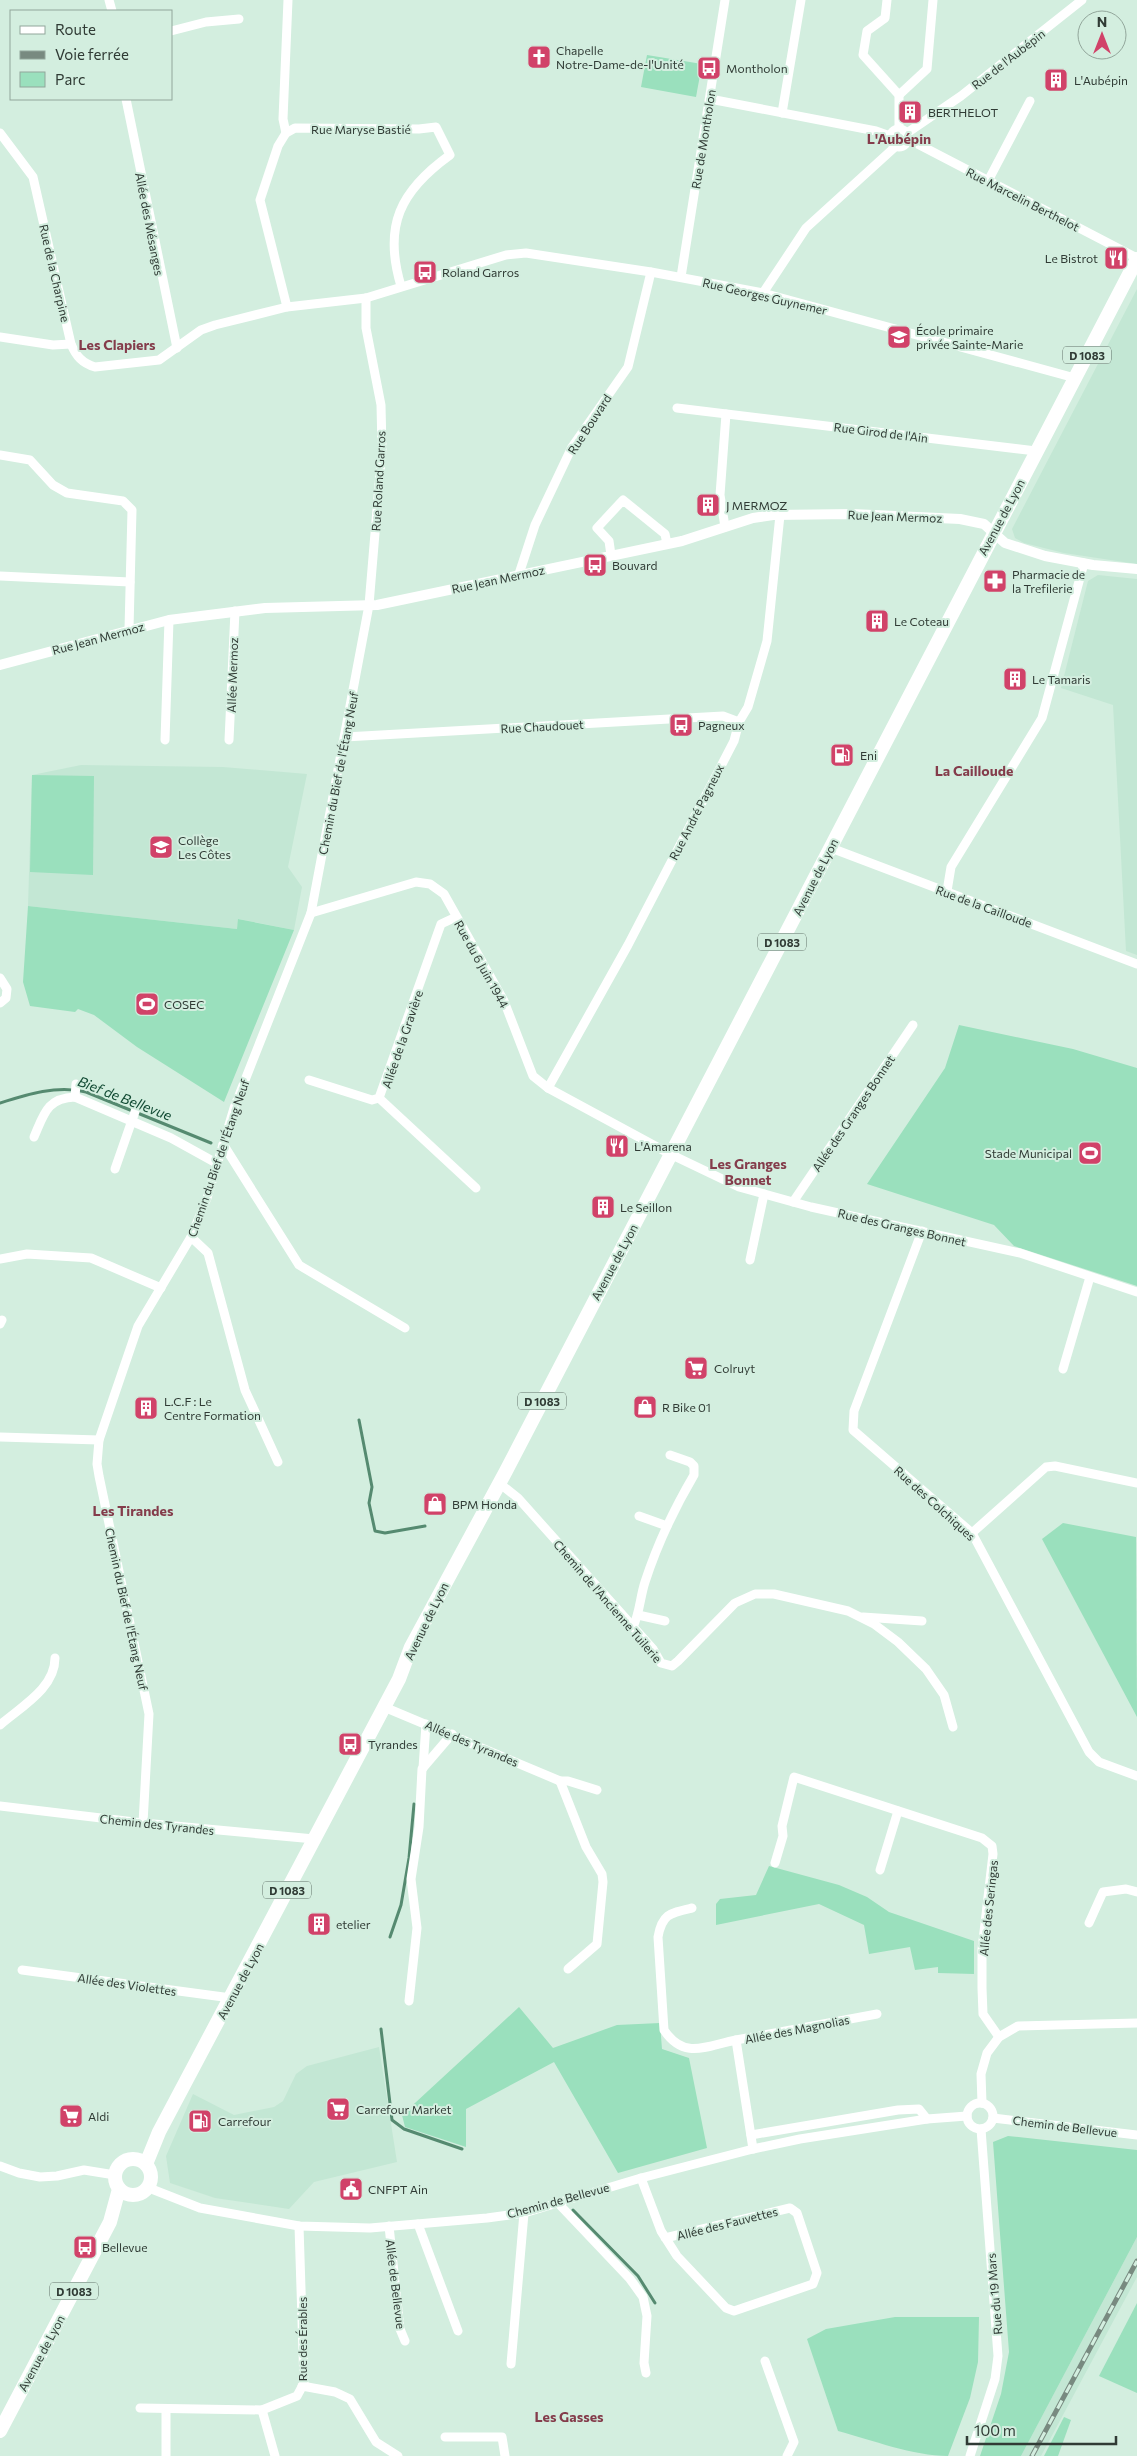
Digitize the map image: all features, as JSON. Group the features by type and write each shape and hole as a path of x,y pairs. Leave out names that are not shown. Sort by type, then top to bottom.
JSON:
{"main road":[{"name":"Avenue de Lyon","path":"146,2164 159,2132 399,1679 411,1646 499,1483 1137,259"},
{"name":"Avenue de Lyon","path":"133,2159 159,2132"},
{"path":"133,2159 146,2164 152,2178 149,2188 140,2194 124,2192 115,2176 121,2164 133,2159"},
{"name":"Avenue de Lyon","path":"0,2431 110,2222 122,2209 124,2192"}],"street":[{"path":"287,307 260,200 278,146 286,133 283,119 288,0"},
{"name":"Rue de Montholon","path":"681,277 725,0"},
{"path":"782,113 801,0"},
{"path":"763,293 806,228 895,147 905,145 899,95 863,55 866,31 885,18 887,0"},
{"path":"899,95 927,69 934,0"},
{"name":"Rue de l'Aubépin","path":"905,134 961,96 1082,0"},
{"path":"172,32 206,22 239,19"},
{"path":"710,99 890,136"},
{"name":"Allée des Mésanges","path":"126,100 177,348"},
{"path":"988,181 1030,101"},
{"name":"Rue Maryse Bastié","path":"286,133 296,128 419,129 436,127 450,155 428,171 403,205 393,232 395,267 401,286"},
{"path":"895,147 891,143 890,136 893,130 905,134"},
{"name":"Rue de la Charpine","path":"0,133 33,177 70,344 80,359 86,364 95,366 158,360 202,330 215,325 287,307 366,298 452,271"},
{"name":"Rue Marcelin Berthelot","path":"905,134 988,181 1137,259"},
{"name":"Rue Georges Guynemer","path":"452,271 506,254 526,253 681,277 763,293 1074,378"},
{"name":"Rue Bouvard","path":"519,574 535,525 572,447 628,367 651,272"},
{"name":"Rue Roland Garros","path":"366,298 366,328 381,405 382,449 369,605"},
{"path":"0,337 53,345 70,344"},
{"name":"Rue Girod de l'Ain","path":"677,408 1036,451"},
{"path":"725,527 720,495 726,414"},
{"path":"0,455 30,460 53,485 67,493 122,501 132,510 129,629"},
{"path":"611,556 609,541 597,528 623,500 665,534 667,544"},
{"name":"Rue Jean Mermoz","path":"0,664 169,620 235,611 369,605 667,544 753,518 780,515 852,514 960,519 984,524 994,531 999,539 1005,543 1045,556 1137,569"},
{"name":"Rue André Pagneux","path":"548,1088 628,945 734,741 739,722 748,706 767,641 780,515"},
{"path":"947,891 951,867 1042,718 1084,563"},
{"path":"0,569 19,578"},
{"path":"0,576 130,582"},
{"name":"Chemin du Bief de l'Étang Neuf","path":"142,1823 149,1714 98,1476 99,1440 138,1326 191,1237 218,1164 234,1108 311,914 369,605"},
{"name":"Allée Mermoz","path":"229,740 235,611"},
{"path":"165,740 169,620"},
{"name":"Rue Chaudouet","path":"345,737 724,716 739,722"},
{"name":"Rue de la Cailloude","path":"831,848 1137,964"},
{"name":"Rue du 6 Juin 1944","path":"311,914 416,882 430,884 439,889 504,1001 533,1076 548,1088 670,1154"},
{"name":"Allée de la Gravière","path":"309,1080 372,1100 380,1098 441,924 456,917"},
{"path":"0,978 7,989 6,998 0,1003"},
{"name":"Allée des Granges Bonnet","path":"793,1202 913,1025"},
{"path":"76,1084 76,1098"},
{"path":"34,1137 46,1110 51,1104 63,1098 76,1098 171,1138 218,1164"},
{"path":"380,1098 476,1188"},
{"path":"115,1169 137,1106"},
{"path":"224,1144 299,1264 405,1328"},
{"name":"Rue des Granges Bonnet","path":"670,1154 739,1187 793,1202 1020,1253 1137,1292"},
{"path":"750,1260 764,1194"},
{"name":"Rue des Colchiques","path":"922,1232 854,1411 853,1430 972,1533 1089,1752 1099,1762 1137,1776"},
{"path":"191,1237 208,1253 245,1390 278,1462"},
{"path":"0,1259 27,1254 91,1258 161,1288"},
{"path":"1063,1369 1090,1277"},
{"path":"0,1437 99,1440"},
{"path":"633,1627 638,1615 644,1583 667,1526 694,1476 694,1466 690,1462 670,1455"},
{"path":"972,1533 1046,1467 1056,1466 1137,1483"},
{"name":"Chemin de l'Ancienne Tuilerie","path":"499,1483 518,1498 653,1648 661,1663 672,1666 690,1651 718,1618 735,1603 755,1594 774,1594 848,1612 874,1624 898,1642 926,1669 944,1694 953,1727"},
{"path":"639,1516 667,1526"},
{"path":"638,1615 666,1621"},
{"path":"858,1616 922,1621"},
{"path":"0,1725 49,1683 55,1670 55,1658"},
{"name":"Allée des Tyrandes","path":"384,1707 560,1781 568,1780 597,1790"},
{"path":"409,2001 417,1928 411,1880 419,1826 426,1724"},
{"path":"422,1770 452,1734"},
{"name":"Allée des Seringas","path":"775,1863 783,1836 782,1826 794,1777 982,1838 992,1846 993,1854 982,1950 983,2014 999,2037"},
{"path":"560,1781 586,1847 602,1874 603,1882 597,1944 568,1969"},
{"name":"Chemin des Tyrandes","path":"0,1806 142,1823 314,1839"},
{"path":"880,1870 898,1811"},
{"path":"1089,1923 1104,1892 1126,1889 1137,1892"},
{"path":"692,1908 670,1913 660,1923 658,1937 664,2030 672,2042 686,2050 736,2040"},
{"name":"Allée des Violettes","path":"22,1970 231,1998"},
{"name":"Allée des Magnolias","path":"753,2149 736,2040 877,2014"},
{"path":"982,2103 981,2074 987,2053 999,2037 1018,2026 1137,2023"},
{"path":"982,2103 989,2107 993,2118 990,2125 981,2129 970,2124 967,2116 972,2106 982,2103"},
{"path":"751,2135 898,2110 919,2109 927,2119"},
{"name":"Chemin de Bellevue","path":"149,2188 200,2208 299,2226 389,2226 418,2224 524,2212 641,2178 800,2139 927,2119 967,2116"},
{"name":"Chemin de Bellevue","path":"993,2118 1137,2135"},
{"name":"Rue du 19 Mars","path":"970,2456 995,2379 998,2356 981,2129"},
{"path":"0,2166 19,2173 40,2177 57,2176 84,2170 115,2176"},
{"name":"Allée des Fauvettes","path":"641,2178 665,2238 677,2256 726,2308 734,2311 813,2284 817,2273 797,2213 790,2208 665,2238"},
{"path":"557,2202 630,2279 643,2296 647,2316 644,2363 646,2374"},
{"path":"511,2364 524,2212"},
{"path":"418,2224 458,2331"},
{"name":"Rue des Érables","path":"262,2410 297,2396 304,2383 299,2226"},
{"name":"Allée de Bellevue","path":"389,2226 400,2329 406,2341"},
{"path":"765,2361 794,2442 787,2456"},
{"path":"302,2386 335,2392 350,2399 376,2442 398,2456"},
{"path":"140,2408 262,2410 275,2456"},
{"path":"166,2409 166,2456"},
{"path":"445,2437 502,2436 505,2456"}],"shaded area":[{"path":"1137,289 1137,564 1064,553 1024,543 1015,538 1012,529"},
{"path":"1098,575 1137,579 1137,955 1126,951 1113,705 1061,688 1088,581"},
{"name":"Collège Les Côtes","path":"81,765 223,767 307,774 288,867 302,887 294,930 239,919 237,929 28,906 32,775"},
{"path":"379,2047 397,2162 314,2182 289,2209 215,2198 170,2183 166,2156 193,2094 234,2115 274,2107 283,2101 296,2074 307,2066"},
{"path":"1137,2237 1137,2277 1041,2456 1021,2456"}],"green space":[{"path":"647,55 702,64 696,97 641,87"},
{"path":"32,775 94,776 93,875 30,872"},
{"name":"COSEC","path":"28,906 237,929 238,919 294,930 224,1102 137,1047 94,1015 78,1009 75,1012 30,1006 23,982"},
{"path":"959,1025 1073,1049 1137,1068 1137,1286 1014,1246 994,1225 867,1184 945,1068"},
{"path":"1063,1523 1136,1537 1137,1717 1042,1539"},
{"path":"769,1866 839,1885 867,1897 889,1912 974,1941 974,1974 938,1973 938,1967 915,1970 910,1947 869,1954 864,1925 819,1904 716,1925 716,1904 720,1899 756,1895"},
{"path":"519,2007 553,2048 617,2025 660,2023 662,2049 689,2058 707,2148 618,2173 554,2062 466,2109 466,2147 405,2127 402,2115"},
{"path":"1008,2136 1137,2150 1137,2237 1021,2456 980,2456 1001,2394 1009,2352 993,2142"},
{"path":"1137,2303 1137,2393 1099,2376"},
{"path":"895,2317 979,2317 978,2362 970,2398 948,2456 893,2447 838,2431 807,2339 826,2329"},
{"path":"1064,2417 1071,2420 1058,2456 1044,2456"}],"waterway":[{"name":"Bief de Bellevue","path":"0,1103 53,1090 86,1092 211,1143"},
{"name":"Bief de Bellevue","path":"359,1420 372,1487 369,1503 375,1531 385,1533 425,1526"},
{"name":"Bief de Bellevue","path":"390,1937 401,1905 409,1858 414,1804"},
{"name":"Bief de Bellevue","path":"381,2029 392,2120 404,2129 462,2149"},
{"name":"Bief de Bellevue","path":"573,2210 638,2276 655,2303"}],"railway":[{"path":"1032,2456 1137,2261"}],"place":[{"name":"Chapelle Notre-Dame-de-l'Unité","path":"539,57"},
{"name":"Montholon","path":"709,68"},
{"name":"L'Aubépin","path":"1056,80"},
{"name":"BERTHELOT","path":"910,112"},
{"name":"Le Bistrot","path":"1116,258"},
{"name":"Roland Garros","path":"425,272"},
{"name":"École primaire privée Sainte-Marie","path":"899,337"},
{"name":"J MERMOZ","path":"708,505"},
{"name":"Bouvard","path":"595,565"},
{"name":"Pharmacie de la Trefilerie","path":"995,581"},
{"name":"Le Coteau","path":"877,621"},
{"name":"Le Tamaris","path":"1015,679"},
{"name":"Pagneux","path":"681,725"},
{"name":"Eni","path":"842,755"},
{"name":"Collège Les Côtes","path":"161,847"},
{"name":"COSEC","path":"147,1004"},
{"name":"L'Amarena","path":"617,1146"},
{"name":"Stade Municipal","path":"1090,1153"},
{"name":"Le Seillon","path":"603,1207"},
{"name":"Colruyt","path":"696,1368"},
{"name":"R Bike 01","path":"645,1407"},
{"name":"L.C.F : Le Centre Formation","path":"146,1408"},
{"name":"BPM Honda","path":"435,1504"},
{"name":"Tyrandes","path":"350,1744"},
{"name":"etelier","path":"319,1924"},
{"name":"Carrefour Market","path":"338,2109"},
{"name":"Aldi","path":"71,2116"},
{"name":"Carrefour","path":"200,2121"},
{"name":"CNFPT Ain","path":"351,2189"},
{"name":"Bellevue","path":"85,2247"}],"district":[{"name":"L'Aubépin","path":"899,138"},
{"name":"Les Clapiers","path":"117,344"},
{"name":"La Cailloude","path":"974,770"},
{"name":"Les Granges Bonnet","path":"748,1172"},
{"name":"Les Tirandes","path":"133,1510"},
{"name":"Les Gasses","path":"569,2416"}]}
